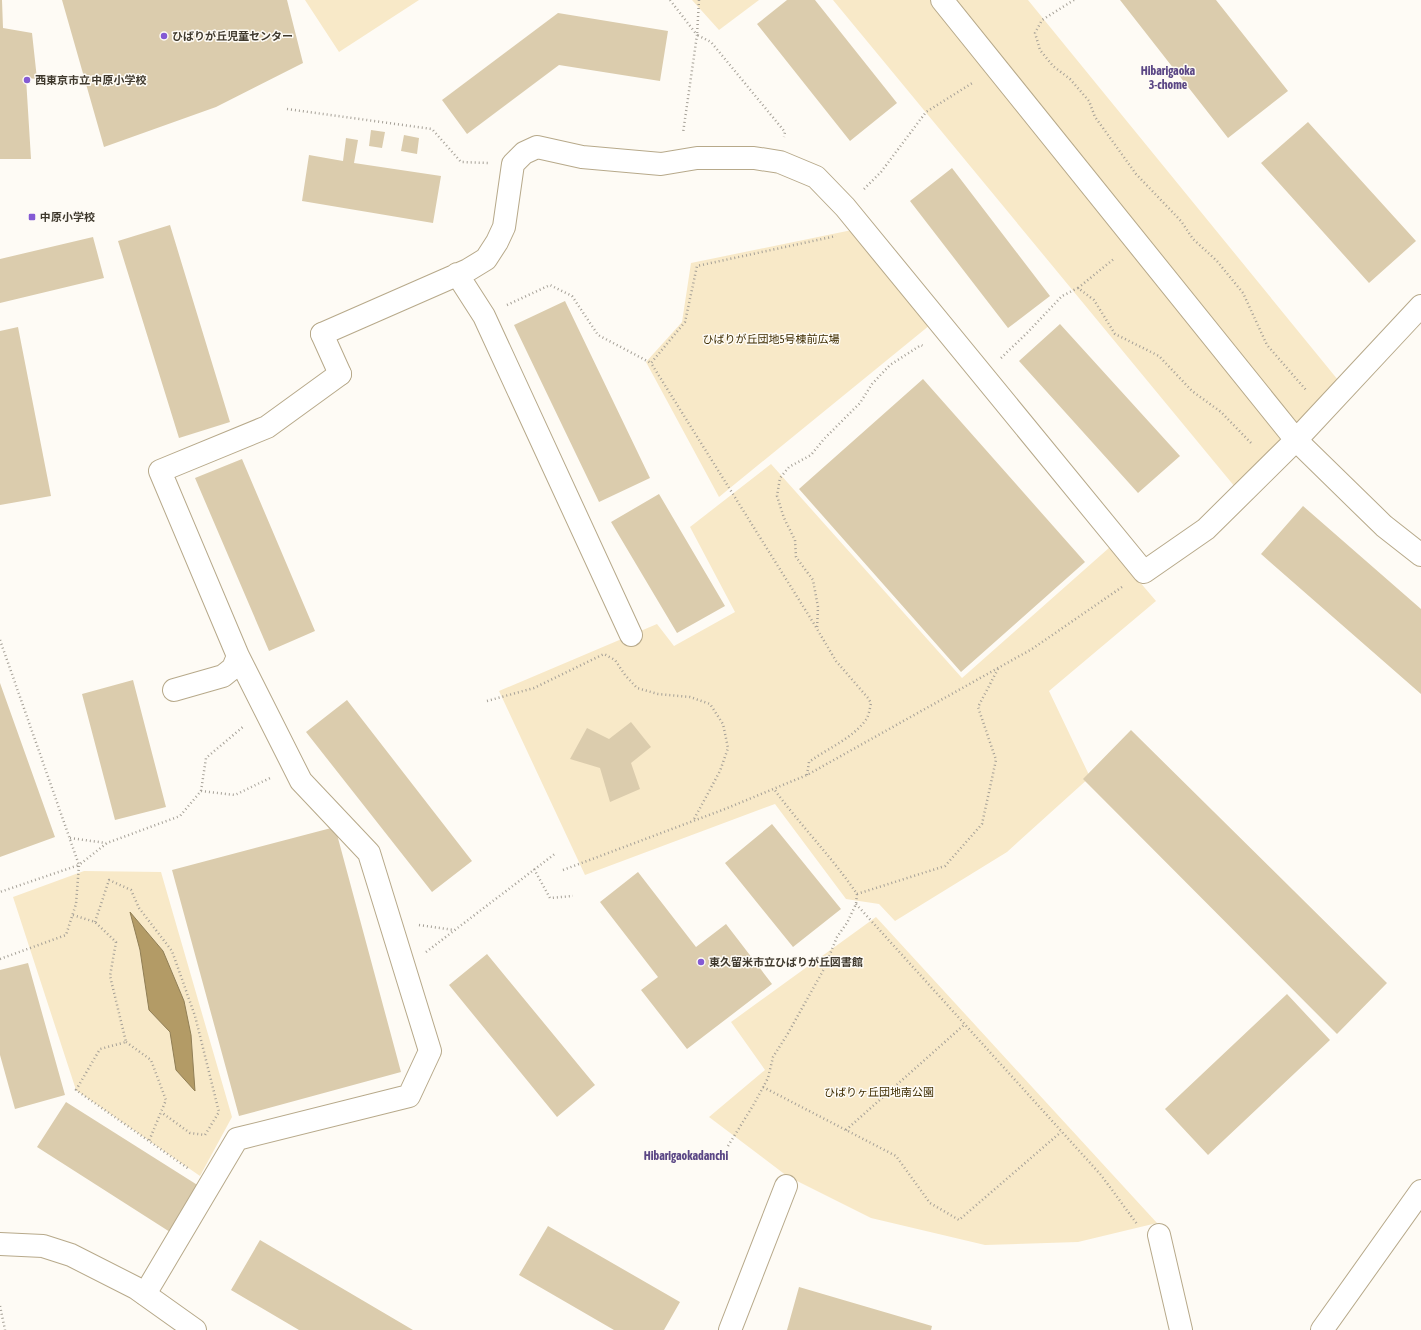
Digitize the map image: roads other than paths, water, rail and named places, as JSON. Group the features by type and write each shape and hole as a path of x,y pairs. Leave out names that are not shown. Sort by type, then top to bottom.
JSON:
{"street":[{"path":"942,0 1296,440 1384,526 1421,555"},
{"path":"145,1294 237,1139 409,1096 430,1051 369,853 301,781 238,656 160,471 267,427 340,374 322,334 457,274 486,259 497,242 504,227 513,164 524,153 537,147 582,157 661,164 697,158 754,158 780,162 816,177 845,207 1144,572 1206,529 1296,440 1421,306"},
{"path":"457,274 484,316 631,635"},
{"path":"174,690 223,676 233,668 238,656"},
{"path":"730,1330 786,1186"},
{"path":"1322,1330 1421,1191"},
{"path":"1159,1235 1181,1330"},
{"path":"0,1244 43,1246 71,1255 136,1288 195,1330"}],"place":[{"name":"ひばりが丘児童センター","path":"164,36"},
{"name":"西東京市立 中原小学校","path":"27,80"},
{"name":"中原小学校","path":"32,217"},
{"name":"東久留米市立ひばりが丘図書館","path":"701,962"}],"district":[{"name":"Hibarigaoka 3-chome","path":"1168,78"},
{"name":"Hibarigaokadanchi","path":"686,1156"}],"park label":[{"name":"ひばりが丘団地5号棟前広場","path":"771,339"},
{"name":"ひばりヶ丘団地南公園","path":"879,1092"}]}
